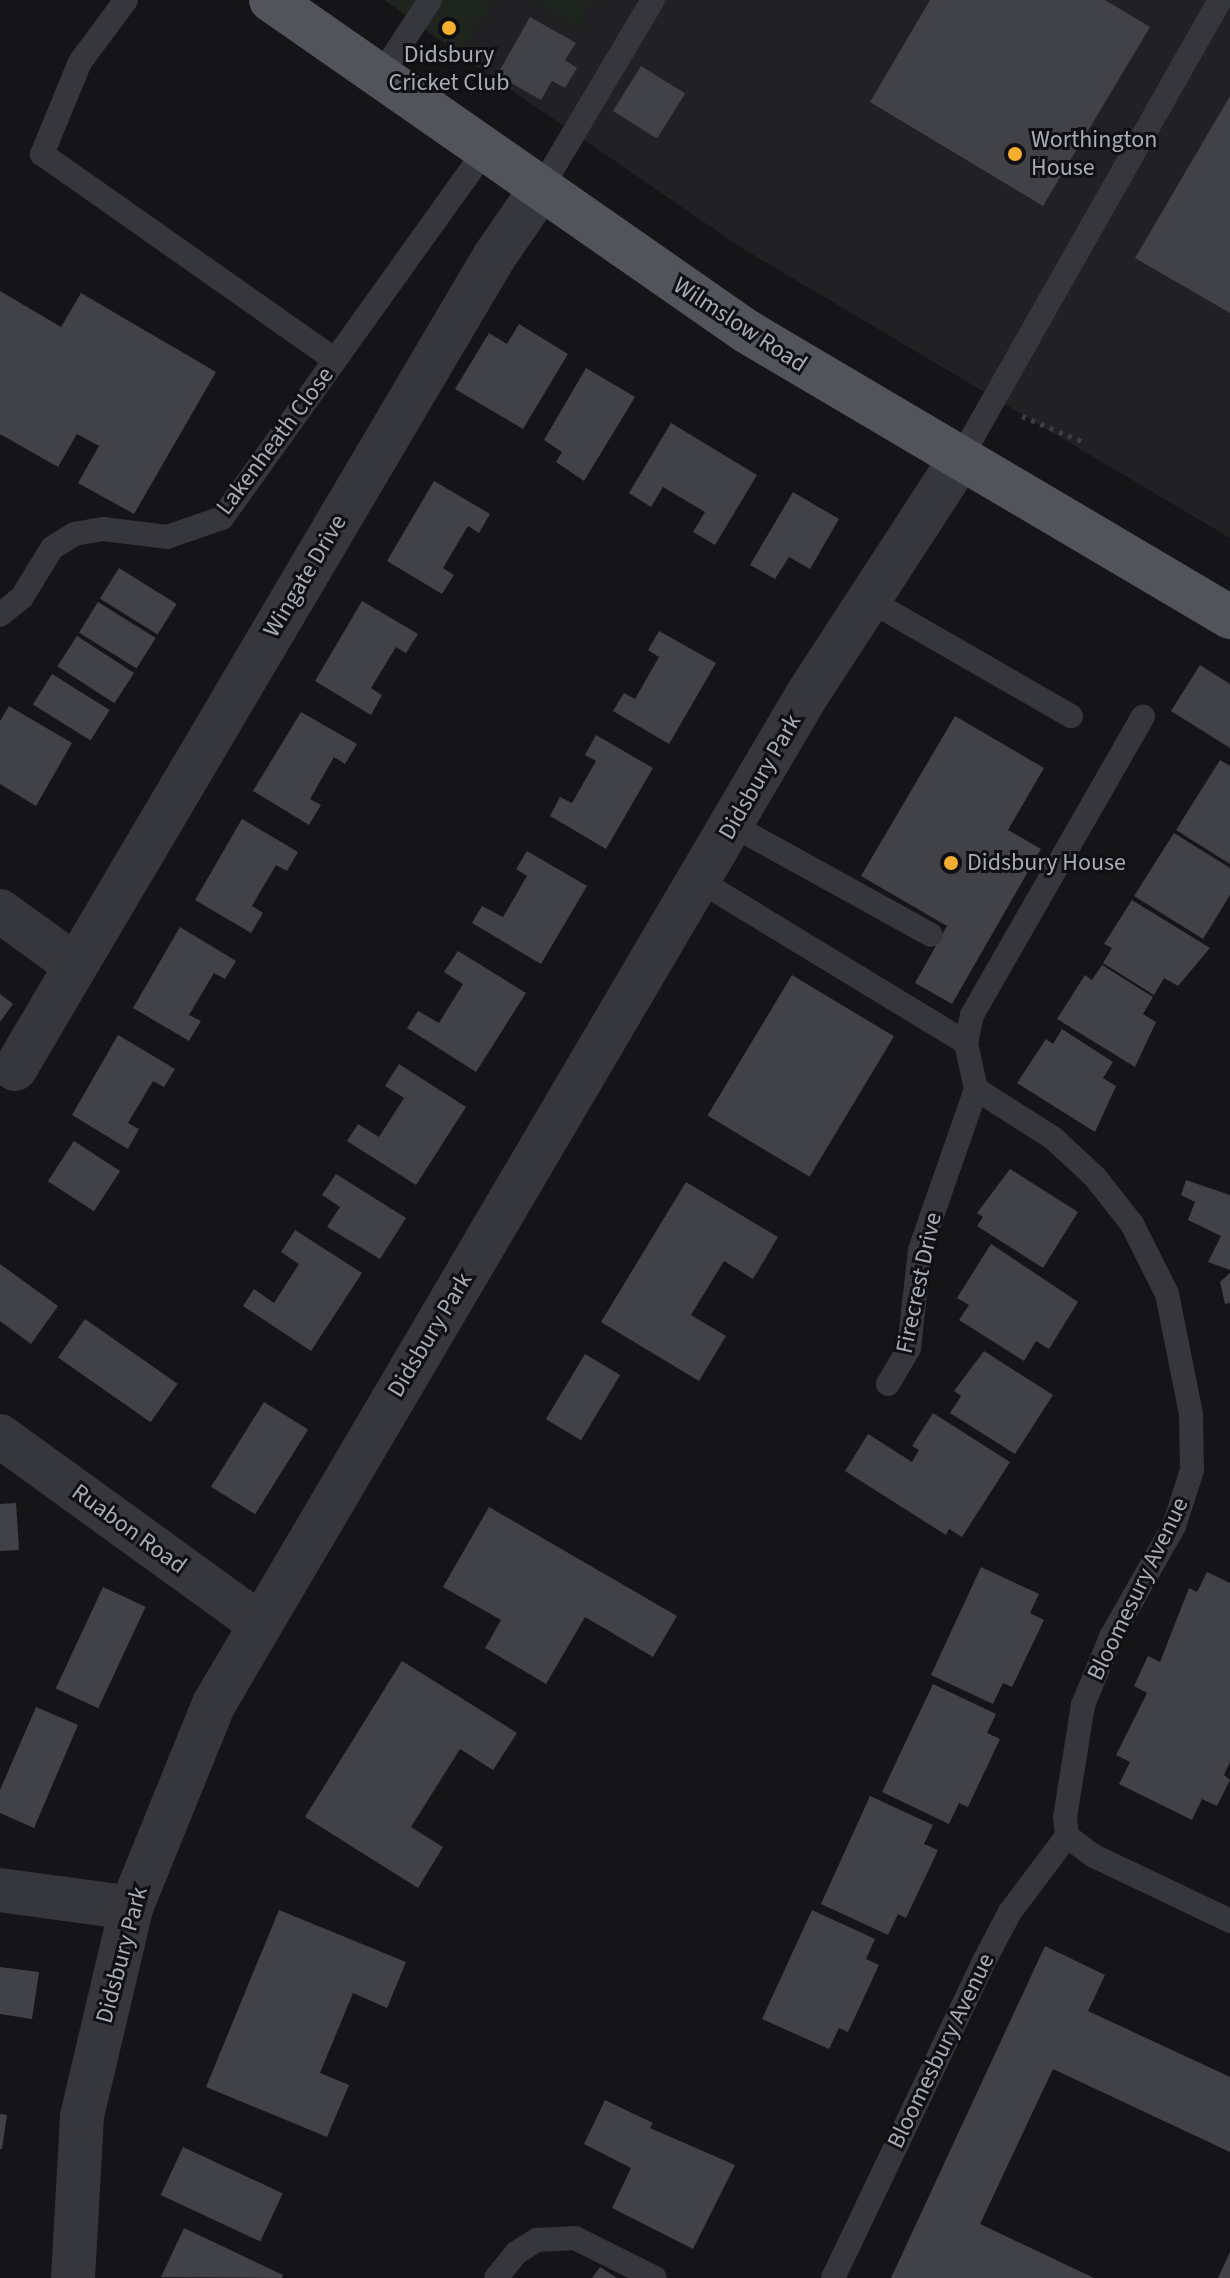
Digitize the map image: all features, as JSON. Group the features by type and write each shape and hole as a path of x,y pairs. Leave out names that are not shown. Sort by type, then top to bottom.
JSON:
{"main road":[{"name":"Wilmslow Road","path":"271,0 746,331 1230,617"}],"street":[{"name":"Wingate Drive","path":"15,1069 494,257 540,190"},
{"name":"Didsbury Park","path":"73,2278 82,2116 131,1908 214,1704 258,1623 732,825 869,600 960,459"},
{"path":"0,911 75,965"},
{"name":"Ruabon Road","path":"0,1436 258,1623"},
{"path":"0,1890 131,1908"}],"lane":[{"path":"126,0 80,62 42,154 335,360"},
{"path":"379,78 430,0"},
{"path":"540,190 653,0"},
{"path":"960,459 1220,0"},
{"name":"Lakenheath Close","path":"0,615 22,597 52,548 74,534 103,529 167,537 222,518 485,151"},
{"path":"869,600 1071,716"},
{"path":"976,1089 966,1043 979,1002 1143,717"},
{"path":"732,825 931,935"},
{"path":"700,881 966,1043"},
{"name":"Firecrest Drive","path":"888,1384 909,1348 920,1250 976,1089"},
{"name":"Bloomesury Avenue","path":"976,1089 1053,1138 1095,1177 1132,1224 1167,1294 1191,1414 1192,1470 1174,1526 1111,1637 1083,1705 1065,1817 1067,1836"},
{"path":"1067,1836 1094,1856 1230,1921"},
{"name":"Bloomesbury Avenue","path":"833,2278 1010,1912 1067,1836"},
{"path":"496,2278 516,2253 537,2240 575,2238 655,2278"}],"path":[{"path":"989,403 1084,442"}],"shaded area":[{"name":"Didsbury Cricket Club","path":"384,0 494,0 459,54"},
{"path":"494,0 531,0 577,27 594,0 1230,0 1230,538 740,247 459,54"},
{"name":"Didsbury Cricket Club","path":"531,0 594,0 577,27"}],"building":[{"name":"Worthington House","path":"930,0 1105,0 1150,27 1043,206 870,102"},
{"path":"530,17 576,43 565,60 577,68 565,88 552,81 541,100 497,75"},
{"path":"641,66 685,94 657,139 613,111"},
{"path":"1230,96 1230,313 1135,258"},
{"path":"0,291 61,327 81,293 216,372 134,514 78,483 99,446 77,434 58,467 0,434"},
{"path":"519,324 568,354 523,429 455,389 489,333 507,344"},
{"path":"586,368 635,397 584,481 556,462 562,452 544,440"},
{"path":"671,423 757,475 715,545 693,532 705,512 663,487 651,507 629,493"},
{"path":"434,481 490,514 479,533 468,526 443,568 454,575 442,594 387,561"},
{"path":"793,492 839,519 810,569 789,557 775,579 750,565"},
{"path":"119,568 177,604 158,635 100,599"},
{"path":"362,601 418,634 406,653 396,647 371,688 382,695 371,715 315,681"},
{"path":"98,602 156,638 137,669 79,633"},
{"path":"659,631 716,663 669,744 613,711 624,693 635,699 659,657 648,650"},
{"path":"77,636 134,673 114,703 57,666"},
{"path":"1200,665 1230,684 1230,748 1171,711"},
{"path":"52,674 110,710 91,741 33,705"},
{"path":"9,706 72,743 36,806 0,784 0,721"},
{"path":"301,712 357,744 345,764 334,757 310,799 321,805 309,825 253,791"},
{"name":"Didsbury House","path":"955,716 1044,768 1008,830 1041,849 952,1004 915,983 947,926 861,876"},
{"path":"596,735 653,768 606,849 550,816 560,797 572,803 596,761 585,755"},
{"path":"1220,760 1230,766 1230,864 1176,830"},
{"path":"242,819 298,852 287,871 276,865 252,906 263,913 251,933 195,900"},
{"path":"1174,833 1230,868 1230,895 1203,939 1134,896"},
{"path":"527,851 587,886 541,964 472,923 482,906 503,917 527,876 516,869"},
{"path":"1132,900 1210,948 1178,986 1164,978 1154,995 1103,963 1112,948 1104,944"},
{"path":"180,927 236,961 225,979 214,973 189,1015 201,1021 189,1041 133,1008"},
{"path":"458,951 526,993 476,1072 407,1028 418,1011 439,1023 463,984 444,972"},
{"path":"1102,965 1153,997 1143,1014 1156,1022 1135,1067 1057,1019 1085,975 1092,980"},
{"path":"792,975 894,1036 810,1177 708,1116"},
{"path":"0,994 13,1004 0,1022"},
{"path":"1062,1029 1113,1062 1103,1078 1116,1086 1095,1132 1017,1083 1046,1039 1053,1044"},
{"path":"118,1035 175,1069 164,1087 153,1081 128,1123 139,1129 128,1149 72,1115"},
{"path":"399,1064 466,1107 416,1185 347,1141 358,1124 379,1137 404,1098 385,1086"},
{"path":"74,1141 120,1171 94,1211 48,1181"},
{"path":"1010,1169 1078,1212 1043,1268 977,1226 983,1217 977,1213"},
{"path":"336,1174 406,1218 380,1259 327,1227 340,1207 322,1195"},
{"path":"1186,1180 1230,1195 1230,1270 1208,1262 1221,1236 1188,1220 1195,1202 1181,1195"},
{"path":"686,1182 778,1237 753,1279 724,1261 691,1315 726,1336 699,1381 601,1322"},
{"path":"295,1230 362,1273 311,1351 243,1306 254,1289 274,1303 299,1264 281,1252"},
{"path":"991,1244 1078,1302 1049,1349 1036,1341 1024,1361 959,1320 969,1305 957,1298"},
{"path":"0,1264 58,1306 31,1344 0,1321"},
{"path":"1230,1273 1230,1303 1225,1304 1220,1282"},
{"path":"85,1319 178,1384 151,1422 58,1358"},
{"path":"984,1351 1053,1395 1015,1454 950,1413 961,1396 954,1391"},
{"path":"585,1354 620,1375 581,1440 546,1419"},
{"path":"264,1402 308,1430 255,1514 211,1487"},
{"path":"933,1413 1010,1462 962,1537 949,1529 946,1535 845,1471 868,1434 912,1462 919,1450 912,1446"},
{"path":"16,1503 19,1550 0,1551 0,1504"},
{"path":"489,1507 677,1616 653,1657 585,1617 546,1684 485,1648 501,1620 443,1587"},
{"path":"981,1567 1039,1594 1030,1613 1044,1620 1012,1687 1003,1683 993,1704 931,1675"},
{"path":"1207,1572 1230,1583 1230,1762 1224,1775 1230,1780 1217,1806 1202,1799 1192,1820 1119,1784 1130,1762 1116,1755 1147,1693 1134,1686 1148,1656 1160,1662 1189,1588 1197,1592"},
{"path":"103,1587 146,1607 98,1708 56,1689"},
{"path":"402,1661 517,1733 493,1770 460,1749 411,1827 443,1847 418,1888 305,1817"},
{"path":"933,1684 996,1714 987,1733 1000,1739 968,1807 959,1803 949,1824 882,1792"},
{"path":"36,1707 78,1725 34,1828 0,1813 0,1790"},
{"path":"870,1796 933,1825 924,1844 938,1850 906,1918 898,1914 888,1935 821,1904"},
{"path":"279,1910 406,1962 387,2008 353,1993 320,2073 349,2085 327,2137 206,2087"},
{"path":"812,1910 875,1939 866,1959 879,1965 848,2032 839,2028 829,2049 762,2019"},
{"path":"1045,1946 1105,1975 1088,2011 1230,2077 1230,2152 1053,2069 980,2224 1094,2278 891,2278"},
{"path":"0,1967 39,1972 32,2019 0,2014"},
{"path":"605,2100 653,2123 650,2128 735,2165 693,2249 612,2208 631,2168 584,2144"},
{"path":"0,2114 7,2115 2,2149 0,2149"},
{"path":"183,2147 283,2193 260,2242 161,2195"},
{"path":"184,2228 283,2275 282,2278 161,2277"},
{"path":"1230,2252 1230,2278 1218,2278"},
{"path":"600,2267 617,2278 592,2278"}],"place":[{"name":"Didsbury Cricket Club","path":"449,28"},
{"name":"Worthington House","path":"1015,154"},
{"name":"Didsbury House","path":"951,863"}]}
